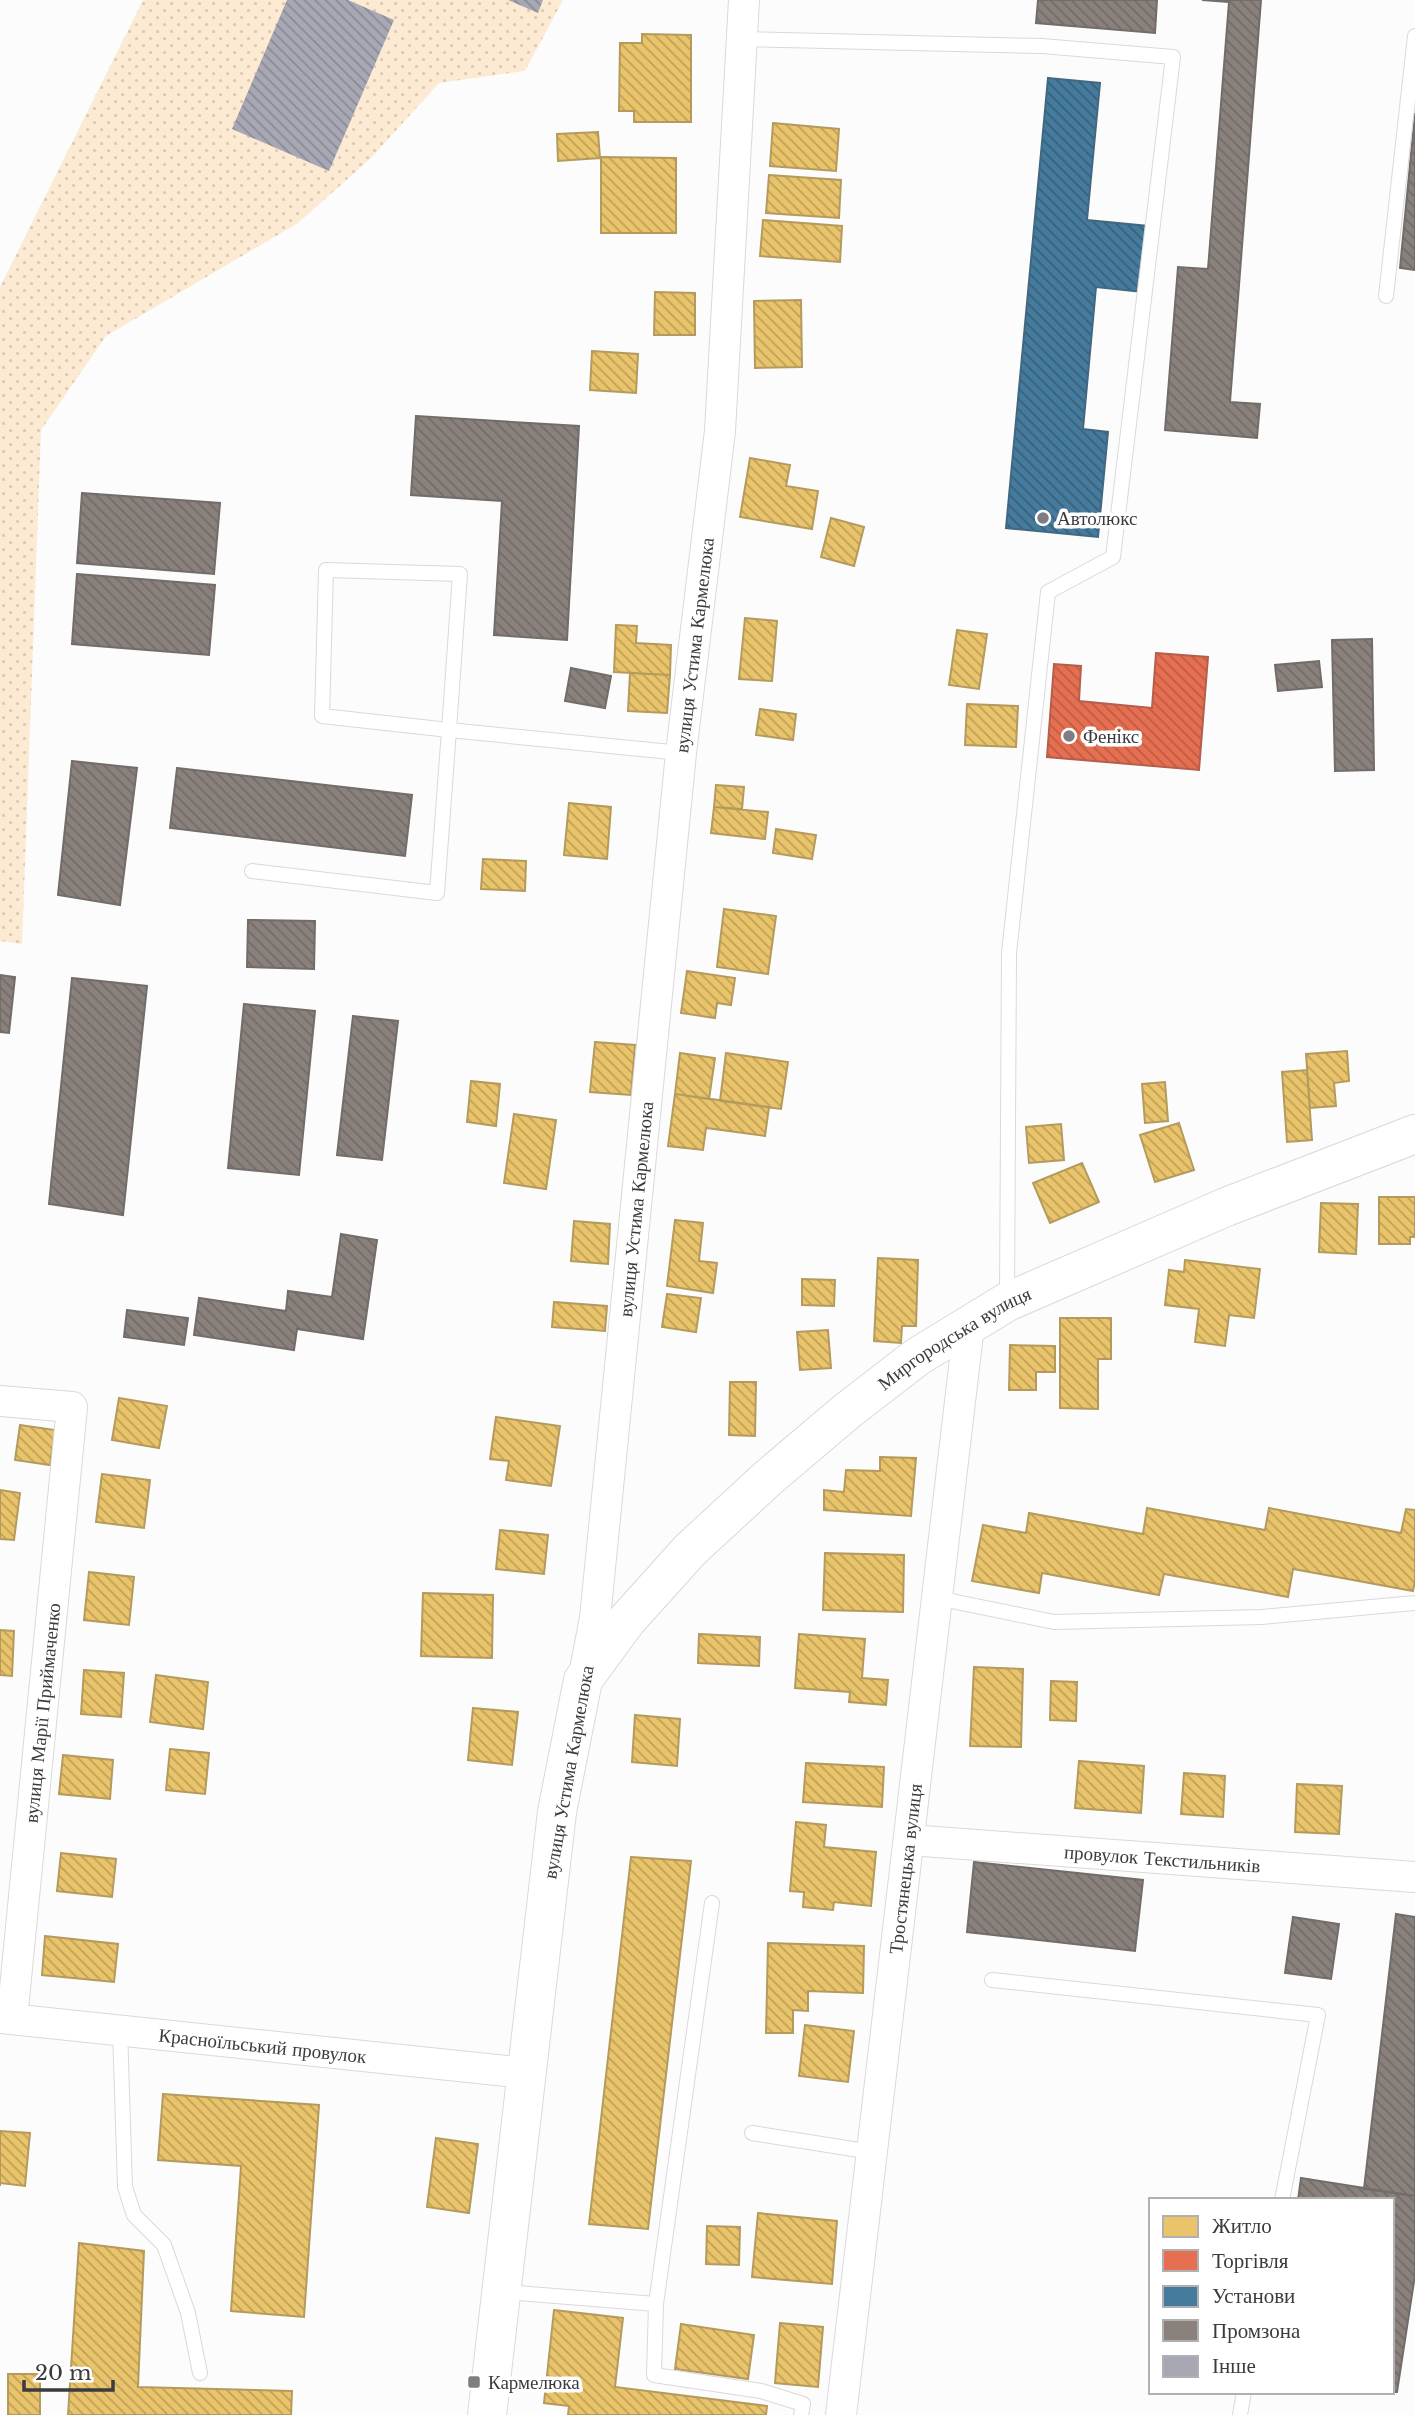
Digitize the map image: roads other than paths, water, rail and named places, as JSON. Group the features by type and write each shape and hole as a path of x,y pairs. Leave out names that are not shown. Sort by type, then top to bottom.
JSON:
{"main road":[{"name":"Миргородська вулиця","path":"583,1680 627,1620 690,1549 847,1411 918,1357 1007,1302 1226,1207 1415,1134"},
{"name":"вулиця Устима Кармелюка","path":"487,2415 557,1812 583,1680"}],"street":[{"name":"вулиця Устима Кармелюка","path":"583,1680 596,1618 681,753 720,431 744,0"},
{"name":"Тростянецька вулиця","path":"841,2415 969,1325"},
{"name":"вулиця Марії Приймаченко","path":"0,1401 72,1407 6,2019"},
{"name":"провулок Текстильників","path":"909,1840 1415,1877"},
{"name":"Красноїльський провулок","path":"6,2019 526,2073"}],"lane":[{"path":"1386,296 1415,36"},
{"path":"742,39 1042,46 1173,57 1112,557 1048,593 1009,953 1007,1302"},
{"path":"252,871 437,893 449,730 460,574 326,570 322,716 449,730 681,753"},
{"path":"937,1598 1054,1622 1262,1616 1415,1603"},
{"path":"712,1903 656,2304 654,2375 761,2391 803,2404 801,2415"},
{"path":"992,1980 1318,2015 1282,2198"},
{"path":"120,2030 125,2187 134,2215 164,2245 188,2313 200,2374"},
{"path":"752,2133 872,2152"},
{"path":"500,2291 656,2304"},
{"path":"1242,2415 1244,2394"}],"place":[{"name":"Автолюкс","path":"1043,518"},
{"name":"Фенікс","path":"1069,736"},
{"name":"Кармелюка","path":"474,2382"}]}
